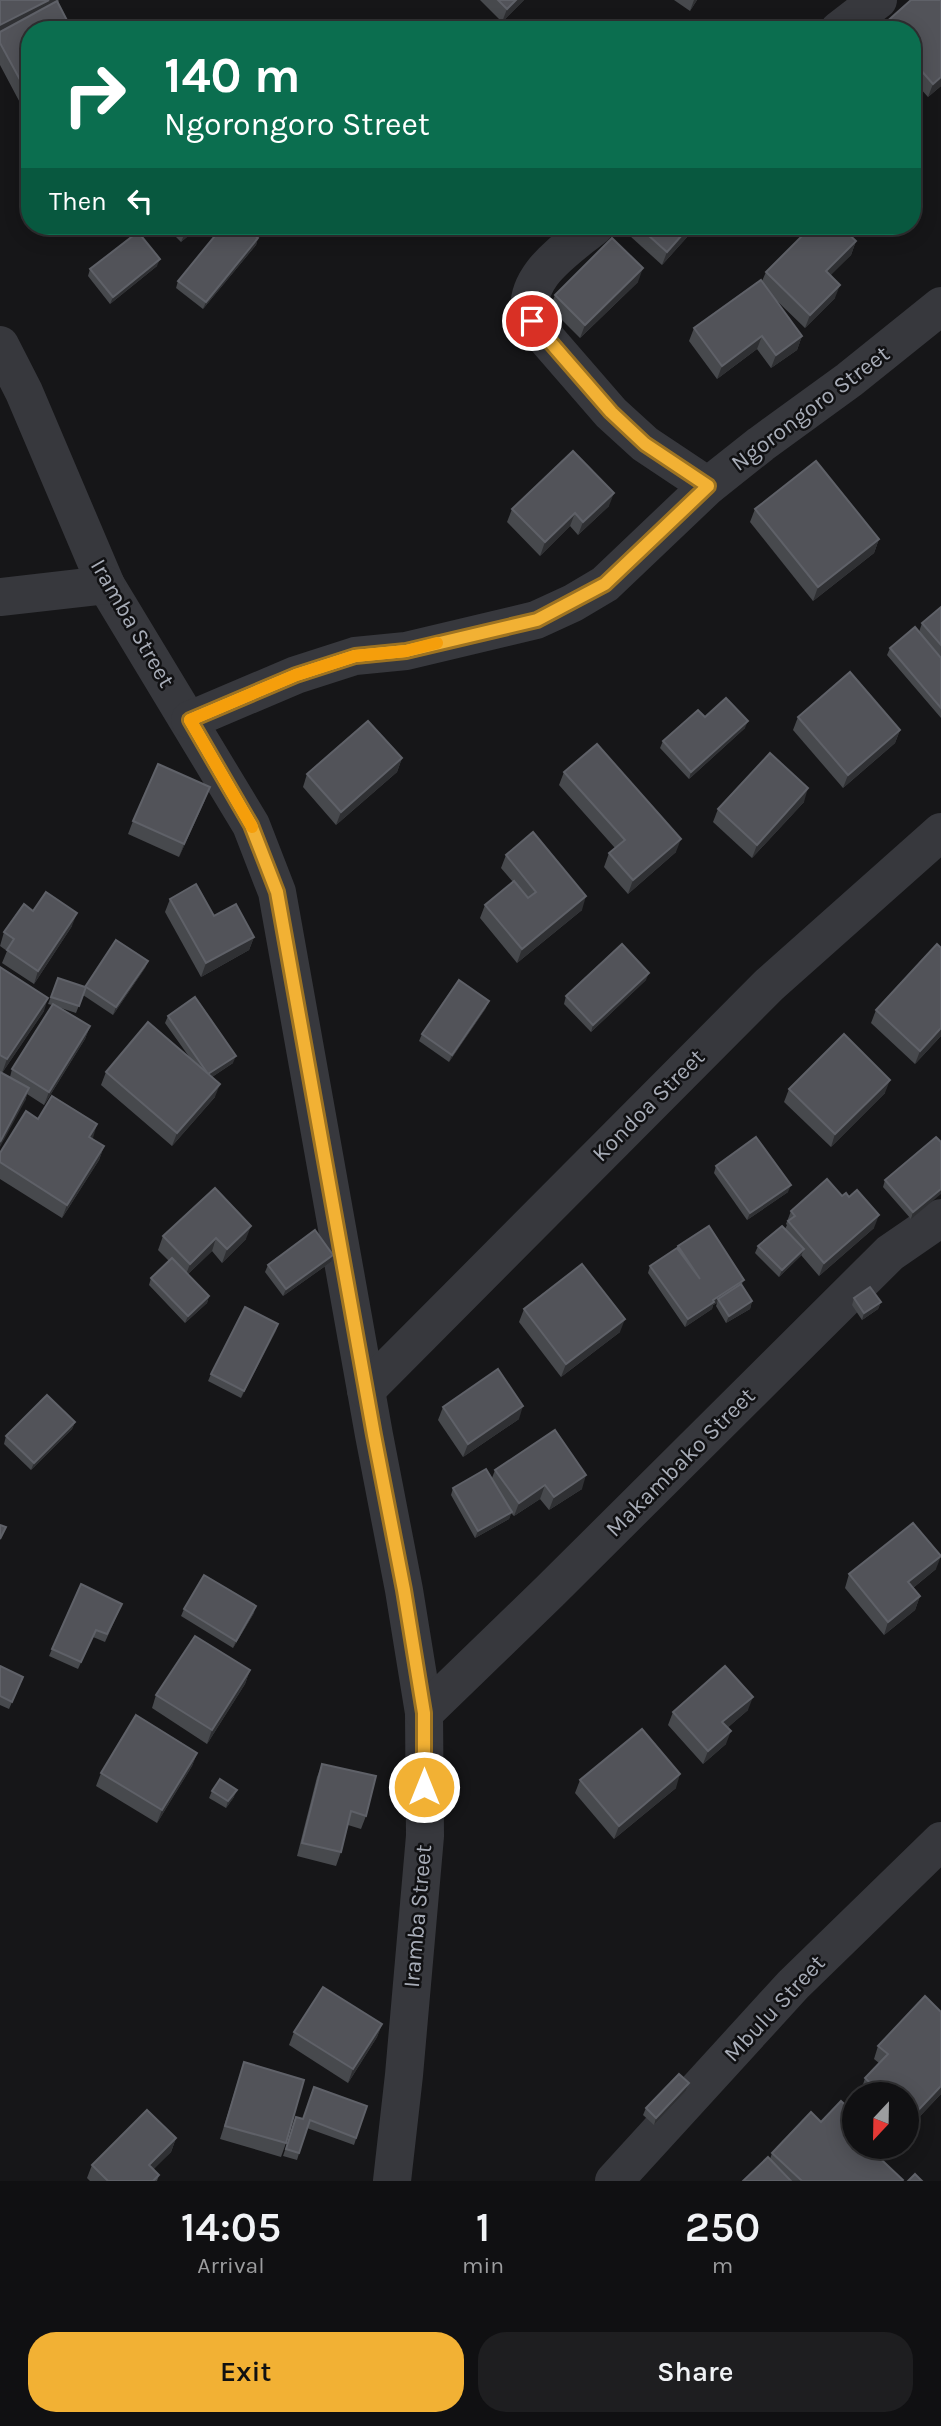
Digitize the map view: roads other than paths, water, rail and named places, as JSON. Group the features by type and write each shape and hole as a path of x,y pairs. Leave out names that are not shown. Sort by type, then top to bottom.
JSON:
{"street":[{"path":"851,21 878,0"},
{"path":"585,235 543,271 529,293 527,308 532,321 611,412 645,444 708,486"},
{"name":"Ngorongoro Street","path":"190,720 296,675 355,656 406,651 537,620 605,584 708,486 761,443 849,380 941,306"},
{"name":"Iramba Street","path":"0,345 24,392 106,585 251,825 277,892 424,1713 425,1836 392,2181"},
{"path":"0,597 106,585"},
{"name":"Kondoa Street","path":"366,1390 769,985 941,832"},
{"name":"Makambako Street","path":"424,1713 890,1253 941,1218"},
{"name":"Mbulu Street","path":"614,2181 793,1985 941,1840"}]}
